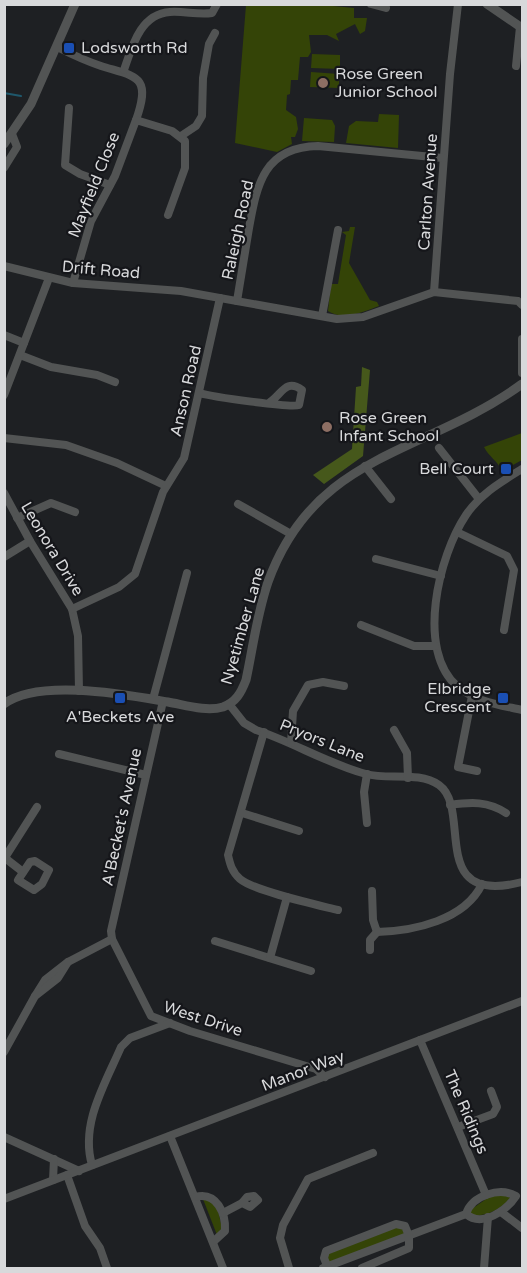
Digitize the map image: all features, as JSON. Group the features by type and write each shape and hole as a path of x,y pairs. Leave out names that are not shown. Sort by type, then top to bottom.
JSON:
{"street":[{"path":"4,144 31,104 75,4"},
{"path":"124,70 137,35 147,21 169,12 212,14 217,4"},
{"name":"Carlton Avenue","path":"434,291 443,158 458,4"},
{"path":"487,4 521,28 516,66"},
{"path":"372,5 386,8"},
{"path":"168,215 184,168 186,146 181,136 196,126 202,116 203,78 209,45 215,33"},
{"path":"199,43 209,45"},
{"path":"57,47 103,67 124,70 135,78 142,88 141,105 136,120"},
{"path":"69,108 65,165 80,174 110,185"},
{"name":"Mayfield Close","path":"73,283 90,221 110,185 136,120 162,127 181,136"},
{"path":"4,168 17,147 12,134"},
{"name":"Raleigh Road","path":"237,301 259,181 272,163 284,153 306,146 318,146 443,158"},
{"path":"322,316 338,230"},
{"name":"Drift Road","path":"4,266 73,283 162,289 322,316 357,318 434,291"},
{"path":"4,395 49,278"},
{"path":"434,291 518,302 522,305"},
{"name":"Anson Road","path":"72,609 119,587 135,574 166,486 184,458 220,298"},
{"path":"4,335 24,343"},
{"path":"522,339 522,372"},
{"path":"20,355 51,367 97,375 115,382"},
{"name":"Nyetimber Lane","path":"4,704 26,695 79,691 158,700 208,709 229,704 242,690 246,680 262,601 291,534 317,501 365,466 475,415 522,384"},
{"path":"199,393 270,402"},
{"path":"4,438 66,445 126,467 166,486"},
{"path":"439,448 480,499"},
{"path":"365,466 391,499"},
{"path":"522,469 480,499 457,531 441,576 435,645 445,672 458,686 472,696 491,704 522,710"},
{"name":"Leonora Drive","path":"4,493 30,541 72,609 78,636 79,691"},
{"path":"17,518 51,503 75,512"},
{"path":"238,504 291,534"},
{"path":"457,531 507,556 512,563 514,570 504,630"},
{"path":"4,557 30,541"},
{"path":"376,560 441,576"},
{"name":"A'Becket's Avenue","path":"112,939 111,931 146,775 158,700 187,573"},
{"path":"361,625 414,646 435,645"},
{"path":"291,743 293,711 308,685 323,682 344,686"},
{"path":"472,696 458,767 477,771"},
{"name":"Pryors Lane","path":"229,704 244,723 367,774 408,778 437,784 448,796 450,805"},
{"path":"394,730 407,753 408,778"},
{"path":"264,732 228,855 231,868 241,880 287,897 338,910"},
{"path":"58,754 146,775"},
{"path":"367,774 364,792 367,823"},
{"path":"506,813 495,805 481,802 450,805 457,856 470,876 491,888 522,882"},
{"path":"23,872 5,858 37,807"},
{"path":"242,813 299,831"},
{"path":"370,950 370,940 377,932 414,926 456,912 475,898 482,884"},
{"path":"372,891 373,920 377,932"},
{"path":"270,958 287,897"},
{"path":"4,1052 35,996 58,978 68,962 112,939"},
{"name":"West Drive","path":"112,939 151,1016 316,1069 325,1077"},
{"path":"215,941 311,971"},
{"name":"Manor Way","path":"4,1199 522,1001"},
{"path":"144,1033 151,1016"},
{"path":"92,1166 88,1153 94,1109 121,1047 130,1038 170,1023"},
{"name":"The Ridings","path":"420,1040 486,1195"},
{"path":"458,1127 493,1114 497,1107 491,1091"},
{"path":"170,1136 223,1269"},
{"path":"4,1137 79,1170"},
{"path":"289,1269 280,1238 283,1225 308,1179 373,1153"},
{"path":"53,1180 54,1159"},
{"path":"67,1175 85,1226 100,1248 107,1269"},
{"path":"363,1254 364,1268 405,1252 409,1248 410,1236 405,1226 396,1224 326,1251 324,1258 326,1268 410,1236 466,1214 470,1206 486,1195 502,1192 519,1195"},
{"path":"195,1197 201,1195 214,1200 223,1213 225,1231 213,1242"},
{"path":"466,1214 471,1218 488,1217 501,1212 519,1195"},
{"path":"223,1213 242,1203"},
{"path":"501,1212 522,1228"},
{"path":"484,1269 488,1217"}],"green space":[{"path":"312,4 354,8 354,18 367,18 365,31 360,34 355,24 336,34 339,41 327,35 309,35 311,52 308,57 300,57 298,80 291,80 290,94 287,95 286,110 296,117 298,129 295,137 291,137 292,144 277,152 235,143 246,5"},
{"path":"312,54 340,55 340,69 311,68"},
{"path":"311,72 339,74 339,88 310,87"},
{"path":"379,114 399,115 398,148 346,143 349,126 356,121 378,122"},
{"path":"304,118 332,120 335,126 334,142 302,141"},
{"path":"350,227 355,227 349,263 370,300 377,302 379,306 353,314 340,315 328,311 331,284 338,284 346,235 342,232 349,231"},
{"path":"362,367 370,370 363,456 324,484 313,475 352,449 356,387 361,386"},
{"path":"522,433 522,460 502,471 484,447"},
{"path":"500,1195 511,1197 494,1211 472,1216 469,1211 489,1197"},
{"path":"203,1199 211,1201 218,1210 222,1228 217,1235"},
{"path":"397,1226 403,1228 405,1235 329,1264 327,1256 329,1253"}],"waterway":[{"path":"4,93 21,96"}],"place":[{"name":"Lodsworth Rd","path":"69,48"},
{"name":"Rose Green Junior School","path":"323,83"},
{"name":"Rose Green Infant School","path":"327,427"},
{"name":"Bell Court","path":"506,469"},
{"name":"A'Beckets Ave","path":"120,698"},
{"name":"Elbridge Crescent","path":"503,698"}]}
